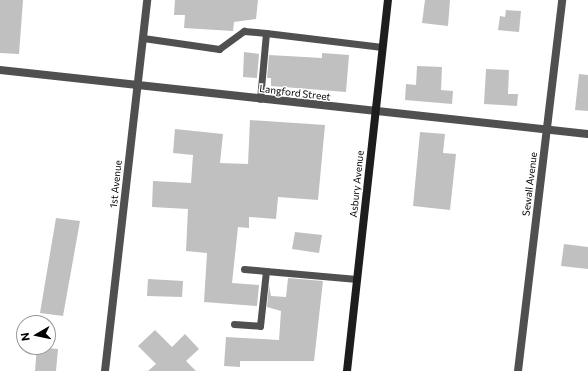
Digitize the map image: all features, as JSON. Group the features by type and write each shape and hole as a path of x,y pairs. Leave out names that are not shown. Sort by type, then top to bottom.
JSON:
{"main road":[{"name":"Asbury Avenue","path":"347,371 388,0"}],"street":[{"name":"1st Avenue","path":"106,371 147,0"},
{"name":"Sewall Avenue","path":"518,371 562,0"},
{"name":"Langford Street","path":"0,70 588,134"}],"lane":[{"path":"143,38 219,49 244,31 382,47"},
{"path":"260,99 266,33"},
{"path":"244,269 357,279"},
{"path":"234,324 260,326 266,271"}],"building":[{"path":"0,0 23,0 19,54 0,53"},
{"path":"175,0 258,0 256,19 234,22 233,31 184,28 185,15 174,15"},
{"path":"425,0 450,0 448,26 422,23"},
{"path":"506,10 521,11 519,32 498,30 500,16 505,17"},
{"path":"244,52 259,54 257,78 243,77"},
{"path":"322,53 349,55 346,92 271,86 271,78 267,78 269,55 322,58"},
{"path":"417,66 442,67 441,90 453,91 452,104 405,100 406,84 416,85"},
{"path":"486,69 509,70 508,94 518,94 517,106 484,104"},
{"path":"579,74 588,75 588,111 575,110"},
{"path":"250,120 325,125 318,200 278,197 276,219 249,217 249,228 238,227 232,283 259,285 257,306 204,302 207,253 186,251 188,209 152,207 153,181 191,183 193,155 173,153 175,129 223,134 220,163 248,164"},
{"path":"420,132 445,134 443,153 456,154 450,210 413,206"},
{"path":"56,218 80,221 63,316 40,313"},
{"path":"295,232 322,235 319,253 292,249"},
{"path":"564,244 588,247 588,269 561,266"},
{"path":"288,278 323,281 314,361 240,361 240,367 224,366 226,337 279,340 281,311 267,307 269,285 271,296 286,297"},
{"path":"148,279 183,281 182,297 147,296"},
{"path":"155,330 172,347 185,334 199,349 186,361 196,371 148,371 156,364 138,346"},
{"path":"56,349 58,349 56,371 35,371 36,355 56,355"}]}
